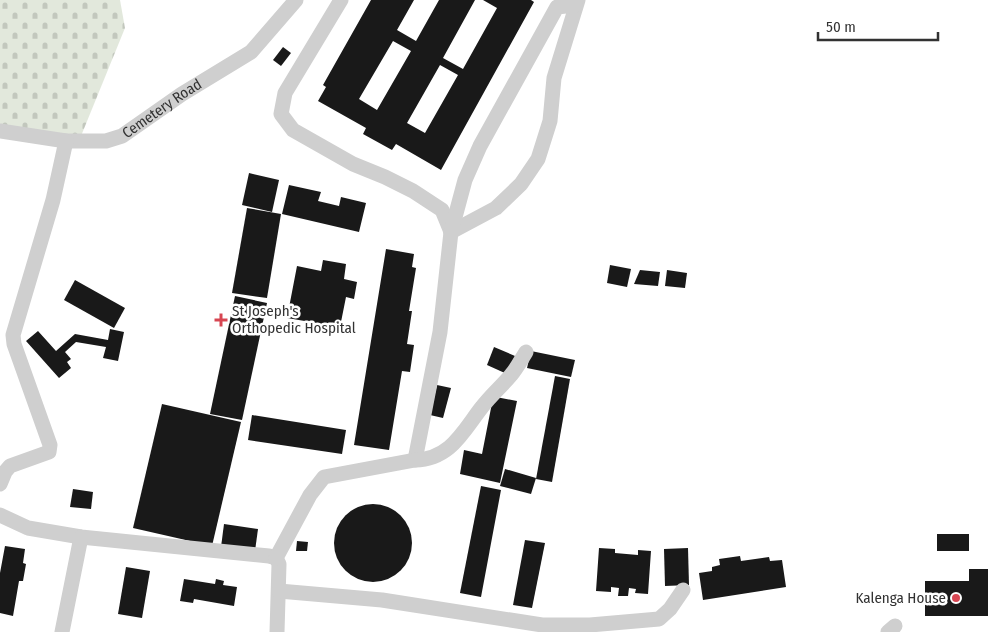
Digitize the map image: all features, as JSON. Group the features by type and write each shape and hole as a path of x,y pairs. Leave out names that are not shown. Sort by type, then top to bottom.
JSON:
{"street":[{"name":"Cemetery Road","path":"0,131 66,141 106,141 122,136 182,94 251,52 296,0"},
{"path":"341,0 285,93 281,114 292,130 353,164 413,191 442,210 451,232"},
{"path":"451,232 496,208 520,184 538,160 550,121 554,78 573,2"},
{"path":"415,460 440,332 451,232 465,180 480,146 557,7 573,2"},
{"path":"0,484 4,472 10,466 49,452 50,449 14,344 13,335 53,200 66,141"},
{"path":"276,558 310,495 324,477 415,460 426,460 443,452 462,436 482,406 512,375 526,352"},
{"path":"0,515 28,528 81,537 276,558 279,564 276,632"},
{"path":"62,632 81,537"},
{"path":"279,591 382,600 542,625 590,625 659,619 670,609 682,590"}],"green space":[{"path":"0,0 120,0 125,28 81,136 0,127"}],"building":[{"path":"371,0 414,0 397,30 416,41 439,0 475,0 443,58 463,69 497,8 483,0 531,0 534,2 441,170 396,144 392,150 363,134 366,128 318,101 326,87 323,85","holes":["393,41 411,51 377,110 359,99","440,65 458,75 425,133 407,123"]},
{"path":"283,47 291,53 281,66 273,60"},
{"path":"249,173 279,180 272,212 242,205"},
{"path":"289,185 321,192 318,201 339,206 341,197 366,203 359,232 282,214"},
{"path":"247,208 281,214 267,298 232,293"},
{"path":"386,249 414,254 412,267 416,268 409,311 412,311 407,344 414,345 410,372 402,371 389,450 354,445"},
{"path":"323,260 346,264 344,279 357,282 354,299 346,297 340,327 287,318 297,266 321,271"},
{"path":"610,265 631,269 627,287 607,283"},
{"path":"640,270 660,272 658,286 634,284"},
{"path":"667,270 687,273 685,288 665,286"},
{"path":"75,280 125,308 114,328 64,300"},
{"path":"235,296 267,303 242,420 210,414"},
{"path":"110,329 124,332 118,361 103,358 106,347 76,342 65,352 71,359 67,362 71,368 59,378 26,341 38,331 56,351 75,334 108,340"},
{"path":"494,347 515,356 507,374 487,365"},
{"path":"531,351 575,360 571,377 527,368"},
{"path":"555,376 570,379 552,482 536,479"},
{"path":"437,385 451,388 443,418 430,415"},
{"path":"496,397 517,401 500,483 460,474 464,450 482,454 492,403 495,403"},
{"path":"162,404 241,422 212,546 133,528"},
{"path":"252,415 346,430 342,454 248,440"},
{"path":"505,469 536,478 531,494 500,486"},
{"path":"481,486 501,490 481,597 460,593"},
{"path":"73,489 93,492 91,509 70,507"},
{"path":"373,504 388,507 405,521 409,528 412,543 409,558 395,575 388,579 373,582 358,579 341,565 337,558 334,543 337,528 351,511 358,507"},
{"path":"224,524 258,529 255,551 221,547"},
{"path":"937,534 969,534 969,551 937,551"},
{"path":"525,540 545,543 532,608 513,605"},
{"path":"297,541 308,542 307,551 296,551"},
{"path":"5,546 25,549 23,563 26,564 23,581 19,581 13,616 0,613 0,573"},
{"path":"599,548 615,549 615,553 638,555 638,550 651,551 648,594 635,593 636,589 629,588 628,596 618,596 619,588 611,587 611,592 596,591"},
{"path":"688,548 689,585 665,586 664,549"},
{"path":"740,556 741,561 769,557 770,561 782,560 786,587 703,600 699,573 712,571 712,567 720,565 719,559"},
{"path":"126,567 150,571 142,618 118,614"},
{"name":"Kalenga House","path":"969,569 988,569 988,616 925,616 925,581 969,581"},
{"path":"184,579 215,584 216,579 224,581 223,585 237,587 234,606 194,599 193,603 180,601"}],"place":[{"name":"St Joseph's Orthopedic Hospital","path":"221,320"},
{"name":"Kalenga House","path":"956,598"}]}
